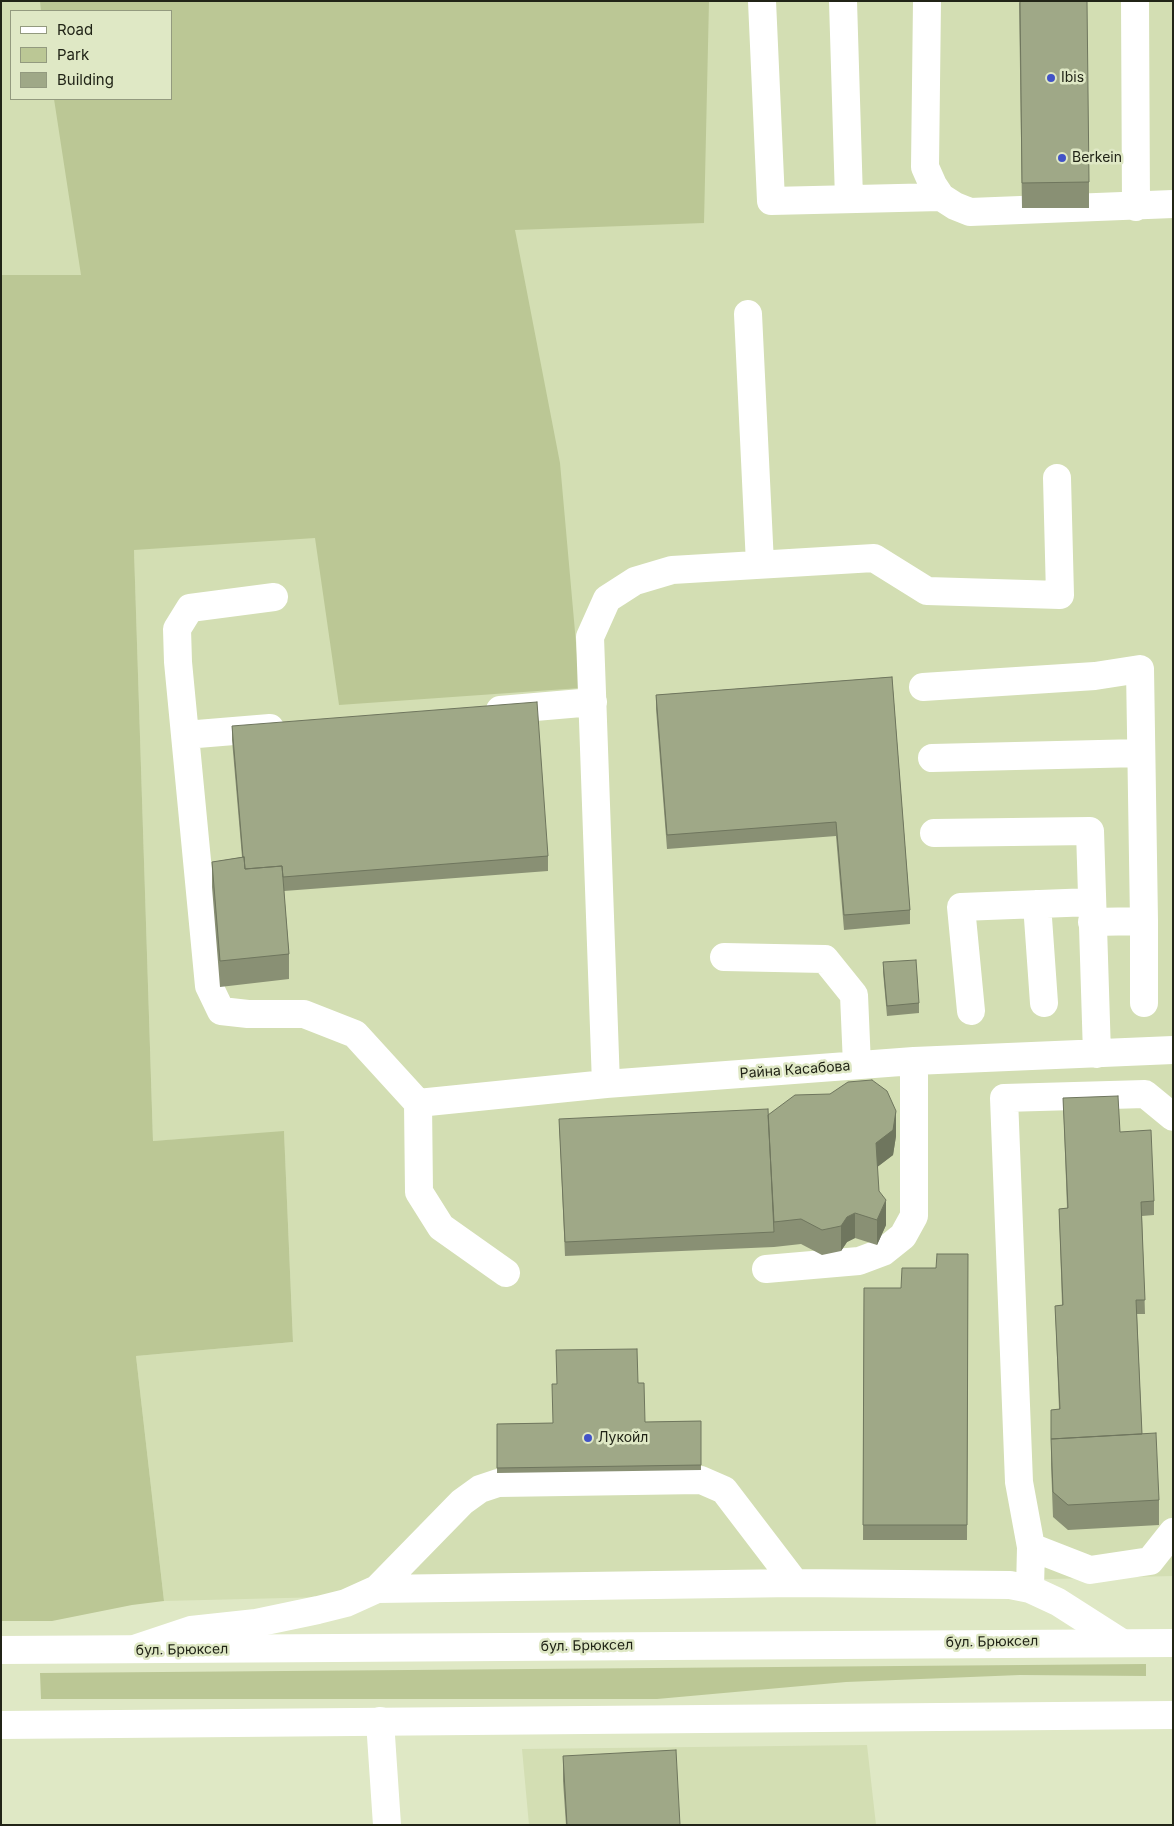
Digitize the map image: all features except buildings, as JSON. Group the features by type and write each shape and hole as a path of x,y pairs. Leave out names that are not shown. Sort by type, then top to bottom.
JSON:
{"main road":[{"path":"762,1 771,201 941,197"},
{"path":"843,1 849,199"},
{"path":"927,1 925,167 941,197 955,206 970,212 1136,207 1173,204"},
{"path":"1135,1 1136,207"},
{"path":"748,314 760,564"},
{"path":"606,1084 590,637 607,599 635,581 672,570 874,558 927,591 1060,595 1058,478"},
{"path":"274,597 190,608 178,629 185,735 209,986 221,1011 248,1014 304,1014 355,1034 418,1103 419,1192 441,1227 506,1273"},
{"path":"924,688 1095,676 1140,668 1144,1003"},
{"path":"473,712 593,702"},
{"path":"185,735 294,726"},
{"path":"932,758 1141,753"},
{"path":"934,834 1090,831 1097,1054"},
{"path":"971,1011 949,908 1037,904 1144,921"},
{"path":"1037,904 1044,1003"},
{"path":"724,957 825,959 854,995 857,1066"},
{"name":"Райна Касабова","path":"418,1103 606,1084 914,1061 1173,1050"},
{"path":"766,1269 859,1261 883,1252 903,1236 914,1216 914,1061"},
{"path":"1030,1589 1031,1547 1019,1482 1004,1098 1145,1094 1173,1117"},
{"path":"132,1650 191,1630 256,1623 318,1610 346,1603 377,1589 462,1502 480,1489 498,1483 701,1480 724,1490 732,1498 795,1584"},
{"path":"1031,1547 1090,1570 1150,1562 1173,1532"},
{"path":"377,1589 795,1584 1010,1585 1030,1589 1058,1602 1119,1641"},
{"name":"бул. Брюксел","path":"1,1650 1119,1641 1173,1643"},
{"path":"1,1725 1173,1715"},
{"path":"380,1721 387,1825"}],"shaded area":[{"path":"1,1 1173,1 1173,1576 164,1601 136,1356 293,1342 284,1132 153,1141 134,551 1,555"},
{"path":"867,1745 876,1825 529,1825 522,1749"}],"green space":[{"path":"40,1 709,1 704,223 515,230 560,463 580,688 339,705 315,538 134,550 153,1141 284,1131 293,1342 136,1356 164,1601 132,1605 52,1621 1,1621 1,275 81,275 54,100 172,100 172,10 41,10"},
{"path":"1146,1664 1146,1676 1020,1675 846,1682 657,1699 41,1699 40,1673"}],"place":[{"name":"Ibis","path":"1051,78"},
{"name":"Berkein","path":"1062,158"},
{"name":"Лукойл","path":"588,1438"}]}
